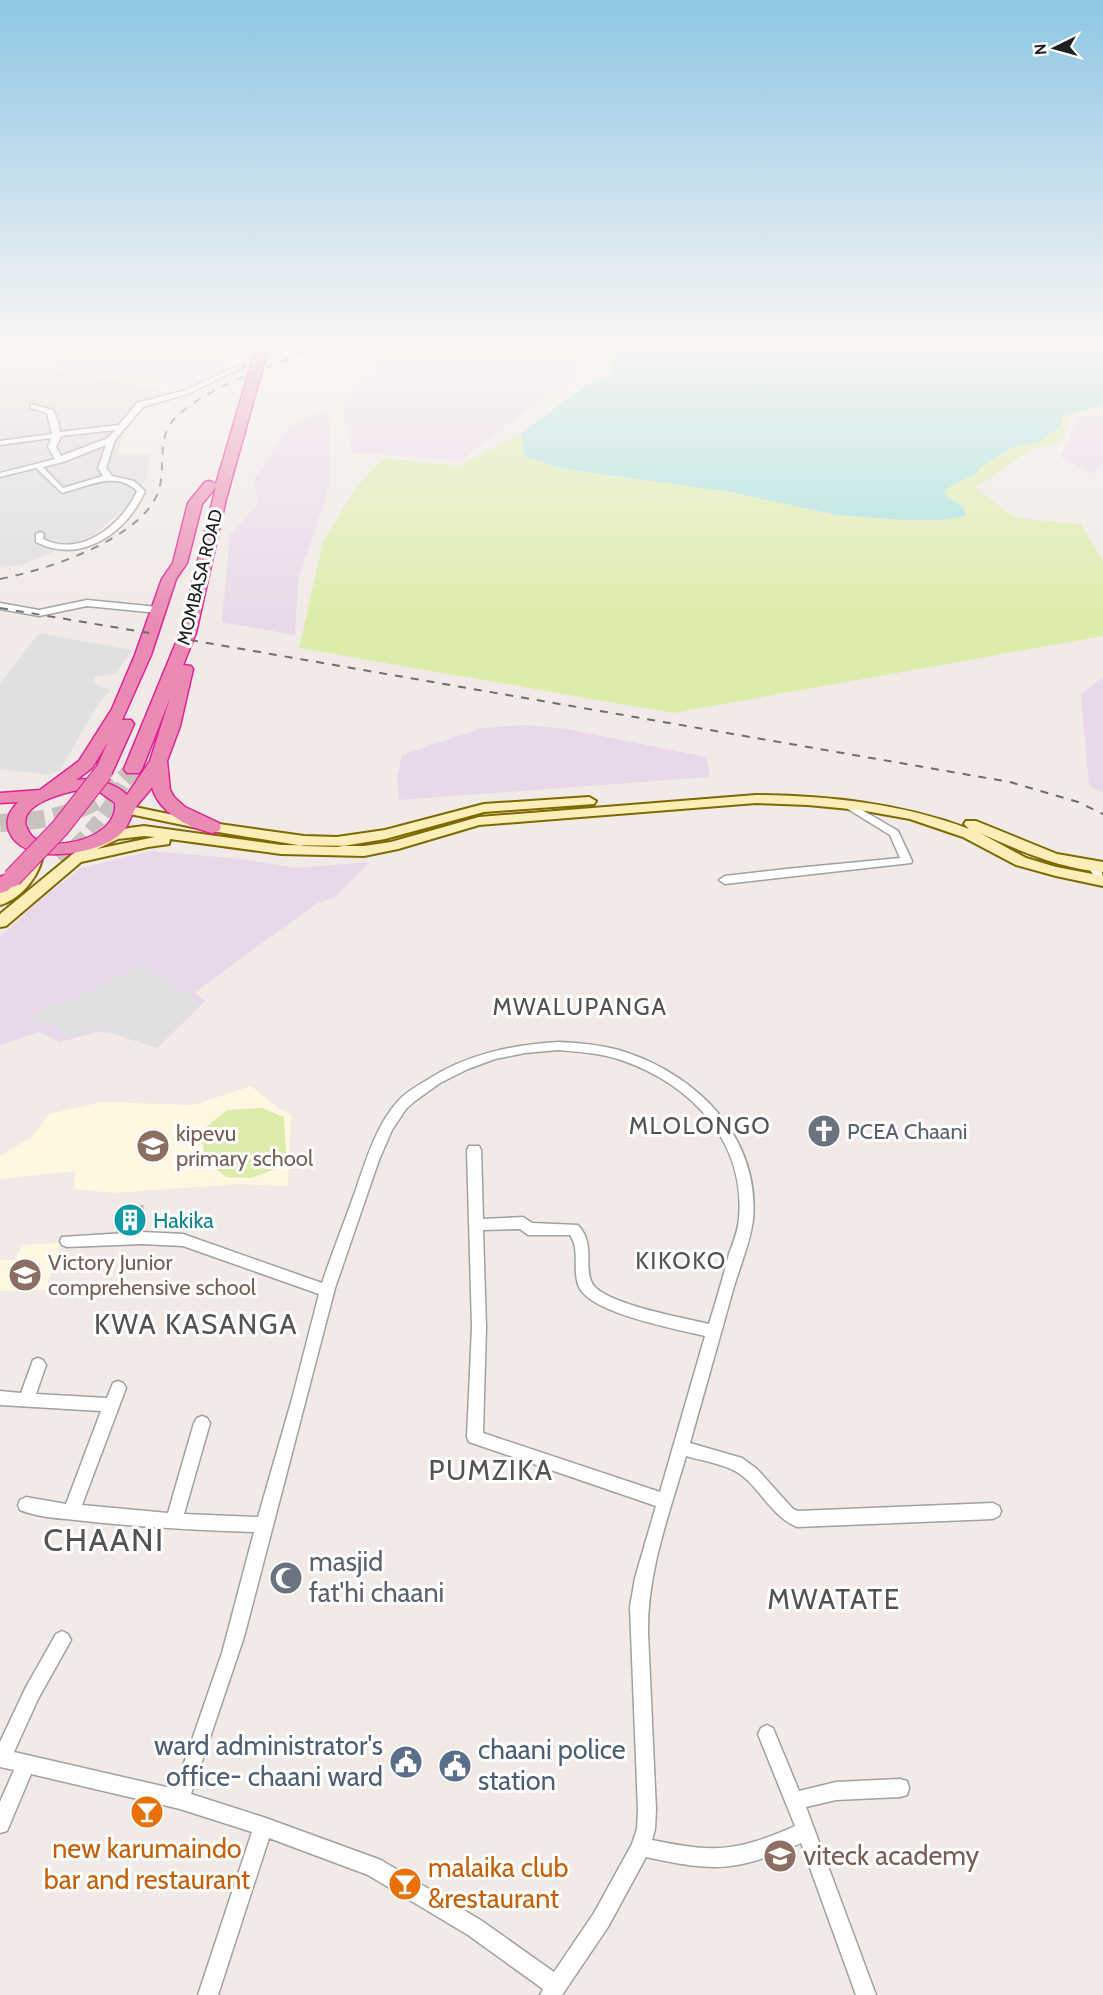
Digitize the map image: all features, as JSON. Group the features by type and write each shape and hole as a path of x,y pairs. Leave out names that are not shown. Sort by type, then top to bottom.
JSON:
{"highway":[{"name":"MOMBASA ROAD","path":"223,438 182,608 127,766 183,647 236,438"},
{"path":"6,883 41,851 85,799 103,773 142,690 156,654 195,503 210,485"},
{"path":"28,842 17,826 18,817 26,805 86,765 108,731 143,656 169,579 180,563"},
{"path":"183,647 187,663 161,759 158,785 164,798 205,832"},
{"path":"0,831 51,849 69,848 103,838 115,829 123,818 125,809 141,793 161,759"},
{"path":"2,807 44,793 83,784 112,790 121,798 125,809"}],"main road":[{"path":"0,922 103,838 144,831 205,832 337,842 385,834 484,808 753,789 809,792 889,801 949,815 1052,858 1098,867"},
{"path":"125,809 205,832 303,853 364,851 391,846 450,826 479,821 756,799 847,804 885,809 923,818 964,831 1011,857 1078,877 1103,881"},
{"path":"77,858 205,832"},
{"path":"0,900 32,872 37,858 36,849 28,842"},
{"path":"0,910 60,860"}],"street":[{"path":"0,442 28,438"},
{"path":"56,438 52,447 60,460"},
{"path":"0,475 60,460 111,440"},
{"path":"107,477 102,466 111,440"},
{"path":"38,466 62,491 107,477 138,486 141,491 136,505 115,528 75,548 56,548 46,545 39,540 40,534"},
{"path":"0,606 39,613 87,603 158,610"},
{"path":"725,880 907,861 894,833 847,804"},
{"path":"1098,867 1103,881"},
{"path":"62,1640 32,1693 1,1758 180,1800 262,1826 374,1868 475,1928 553,1990 601,1920 642,1847 647,1810 639,1607 664,1501 746,1221 746,1183 735,1146 721,1124 707,1108 668,1075 628,1057 574,1047 532,1046 472,1061 451,1071 407,1100 391,1120 377,1150 327,1291 231,1653 180,1800"},
{"path":"474,1150 479,1327 475,1437 664,1501"},
{"path":"476,1225 523,1223 528,1229 573,1229 579,1237 585,1286 593,1296 619,1307 714,1332"},
{"path":"67,1241 142,1238 183,1240 327,1291"},
{"path":"26,1400 38,1365"},
{"path":"71,1512 118,1388"},
{"path":"0,1398 110,1406"},
{"path":"173,1522 202,1423"},
{"path":"681,1448 736,1463 752,1474 787,1514 797,1519 993,1511"},
{"path":"26,1505 173,1522 264,1525"},
{"path":"767,1734 806,1831 866,1995"},
{"path":"0,1824 27,1763"},
{"path":"794,1801 836,1791 900,1788"},
{"path":"208,1995 262,1826"},
{"path":"642,1847 698,1858 720,1859 748,1855 806,1831"}],"shaded area":[{"path":"0,438 122,438 117,455 151,454 147,477 129,504 95,534 22,565 0,568"},
{"path":"282,438 329,438 330,484 298,581 295,635 222,622 230,535 258,503 254,479"},
{"path":"349,438 490,438 462,460 352,453"},
{"path":"1069,438 1103,438 1103,463 1092,474 1060,457"},
{"path":"39,633 132,650 115,674 95,677 93,683 110,690 97,706 60,770 49,775 0,769 0,684"},
{"path":"1103,677 1103,793 1089,786 1081,694"},
{"path":"525,725 567,729 706,757 710,777 399,800 397,778 402,755 483,728"},
{"path":"151,851 242,859 295,868 370,862 335,897 316,904 195,992 205,1001 157,1048 130,1033 97,1032 60,1042 38,1032 0,1045 0,937 41,899 81,868"},
{"path":"141,964 200,1003 157,1048 98,1029 67,1036 51,1023 29,1022 42,1010 105,985"},
{"name":"kipevu primary school","path":"251,1086 278,1108 291,1114 288,1186 238,1184 114,1193 74,1189 75,1171 0,1179 0,1156 33,1136 49,1114 102,1102 193,1105"},
{"name":"Victory Junior comprehensive school","path":"60,1243 46,1290 0,1291 0,1260 15,1260 22,1245"}],"green space":[{"path":"511,438 522,438 524,456 565,469 724,491 838,515 901,520 942,520 966,516 963,506 948,498 944,490 975,474 984,465 1011,448 1040,441 1042,438 1063,438 1061,443 1029,450 975,487 1015,518 1081,524 1103,561 1103,636 673,713 299,648 323,542 355,489 383,458 459,466"},
{"path":"262,1108 284,1117 286,1154 278,1168 251,1178 226,1177 206,1161 200,1132 227,1110"}],"water":[{"path":"522,438 1044,438 1011,448 984,465 975,474 944,490 948,498 963,506 966,516 942,520 901,520 838,515 724,491 565,469 524,456"}],"building":[{"name":"Hakika","path":"143,1206 138,1230 117,1231 123,1207"}],"tunnel":[{"path":"0,823 56,816 89,805 119,784 133,769"},
{"path":"60,860 96,824 124,782"}],"railway":[{"path":"0,579 43,568 93,549 136,521 152,505 160,486 165,438"},
{"path":"0,608 149,633"},
{"path":"190,640 1010,782 1078,802 1103,814"}],"place":[{"name":"PCEA Chaani","path":"824,1131"},
{"name":"kipevu primary school","path":"153,1146"},
{"name":"Hakika","path":"130,1220"},
{"name":"Victory Junior comprehensive school","path":"25,1275"},
{"name":"masjid fat'hi chaani","path":"286,1578"},
{"name":"ward administrator's office- chaani ward","path":"406,1762"},
{"name":"chaani police station","path":"455,1766"},
{"name":"new karumaindo bar and restaurant","path":"147,1812"},
{"name":"viteck academy","path":"780,1856"},
{"name":"malaika club &restaurant","path":"405,1884"}],"district":[{"name":"MWALUPANGA","path":"580,1007"},
{"name":"MLOLONGO","path":"700,1126"},
{"name":"KIKOKO","path":"681,1261"},
{"name":"KWA KASANGA","path":"196,1324"},
{"name":"PUMZIKA","path":"491,1470"},
{"name":"CHAANI","path":"104,1540"},
{"name":"MWATATE","path":"834,1599"}]}
